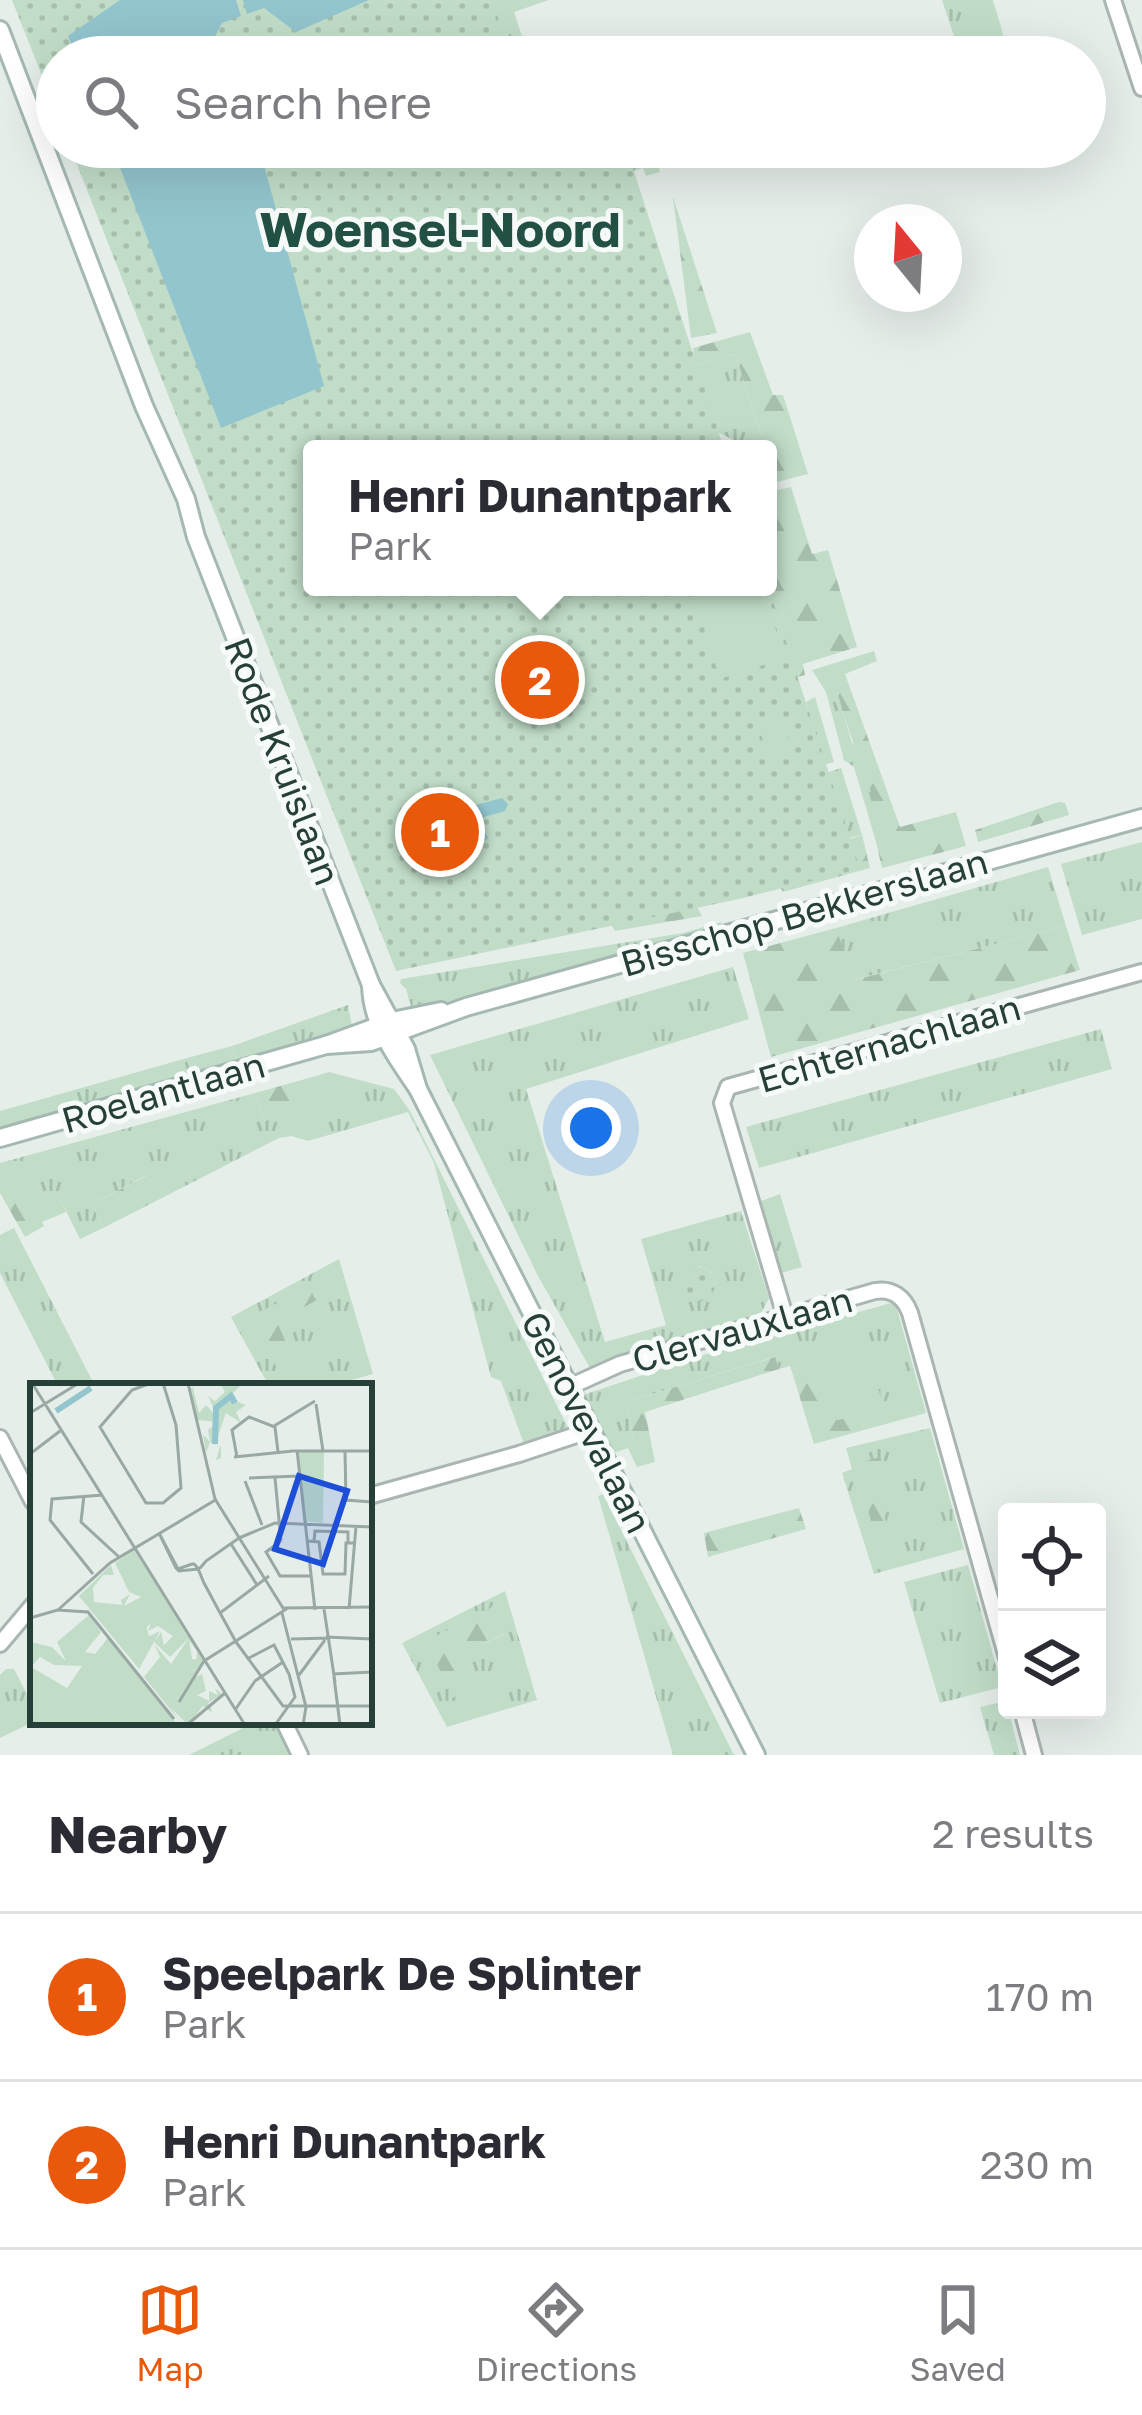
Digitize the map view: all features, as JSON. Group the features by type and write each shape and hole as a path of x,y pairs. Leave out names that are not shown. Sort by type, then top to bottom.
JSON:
{"main road":[{"name":"Rode Kruislaan","path":"0,30 36,130"},
{"name":"Rode Kruislaan","path":"0,55 20,89"},
{"name":"Rode Kruislaan","path":"51,168 144,406 174,470 388,1029"},
{"name":"Bisschop Bekkerslaan","path":"388,1029 1142,818"},
{"name":"Roelantlaan","path":"0,1138 388,1029"},
{"name":"Genovevalaan","path":"388,1029 755,1755"}],"street":[{"path":"1113,0 1142,88"},
{"name":"Echternachlaan","path":"785,1316 722,1103 728,1088 1142,971"},
{"name":"Clervauxlaan","path":"568,1387 620,1364 883,1290 906,1303 998,1626"},
{"path":"372,1495 591,1430"},
{"path":"0,1438 30,1496"},
{"path":"0,1644 30,1609"},
{"path":"1024,1719 1034,1755"},
{"path":"285,1725 300,1755"}],"green space":[{"path":"12,0 492,0 504,36 36,36 36,61"},
{"path":"384,0 549,0 514,12 522,36 455,36"},
{"path":"942,0 993,0 1004,36 954,36"},
{"path":"78,168 633,168 721,440 303,440 303,596 771,596 860,869 396,971"},
{"path":"584,168 643,168 589,185"},
{"path":"643,168 659,168 660,172 646,176"},
{"path":"673,197 717,333 691,338"},
{"path":"750,332 773,395 783,395 808,474 777,482 777,440 763,440 735,354 695,366 693,348"},
{"path":"735,354 763,440 734,440 706,427 695,366"},
{"path":"791,487 812,554 828,550 857,647 803,664 805,675 768,686 768,596 777,596 777,490"},
{"path":"694,596 765,596 785,658 720,679"},
{"path":"874,651 877,661 845,674 900,827 956,812 966,846 882,868 876,842 887,838 837,692 826,692 812,670"},
{"path":"826,692 837,692 888,839 876,842 854,767 844,760"},
{"path":"815,697 834,762 824,765 806,702"},
{"path":"781,713 794,756 770,764 757,721"},
{"path":"841,768 862,835 845,839 826,773"},
{"path":"1065,803 1069,815 978,842 975,830"},
{"path":"862,835 870,868 783,892 767,866"},
{"path":"1142,842 1142,919 1082,935 1061,864"},
{"path":"1048,867 1066,926 853,980 836,928"},
{"path":"696,905 702,916 615,931 610,923"},
{"path":"721,922 722,927 443,1005 412,1010 400,983 401,979 683,933"},
{"path":"925,925 932,951 883,964 876,939"},
{"path":"1066,926 1080,970 771,1057 743,953 836,928 854,980"},
{"path":"733,967 749,1019 526,1089 605,1342 666,1325 641,1239 741,1211 769,1298 761,1313 590,1368 538,1276 430,1055","holes":["699,1266 710,1271 716,1284 691,1299 682,1289"]},
{"path":"348,1005 352,1027 321,1041 238,1064 232,1046"},
{"path":"1101,1029 1112,1069 759,1168 746,1127"},
{"path":"232,1046 238,1064 193,1075 187,1058"},
{"path":"187,1058 193,1075 0,1130 0,1111"},
{"path":"329,1072 394,1089 410,1111 568,1428 524,1444 501,1381 491,1377 434,1163 408,1112 308,1141 279,1138 160,1199 147,1175 92,1204 103,1228 80,1239 57,1193 33,1201 0,1175 0,1163 255,1093 264,1121 324,1105 316,1076"},
{"path":"316,1076 325,1105 264,1121 255,1093"},
{"path":"0,1175 33,1201 57,1192 66,1212 42,1222 44,1226 25,1237 0,1193"},
{"path":"148,1175 160,1199 103,1228 92,1204"},
{"path":"780,1194 802,1267 781,1273 761,1201"},
{"path":"14,1228 93,1383 56,1383 0,1273 0,1235"},
{"path":"339,1259 373,1374 341,1383 267,1383 231,1317"},
{"path":"698,1267 710,1272 715,1284 710,1296 698,1301 686,1296 681,1284 686,1272"},
{"path":"312,1285 317,1300 277,1322 295,1363 279,1372 250,1317"},
{"path":"895,1302 926,1413 864,1430 860,1415 837,1420 812,1389 807,1372 793,1375 790,1366 779,1369 774,1357 626,1402 634,1439 628,1448 613,1453 583,1395 700,1356"},
{"path":"864,1341 884,1408 844,1419 825,1353"},
{"path":"775,1357 779,1369 645,1412 655,1462 637,1467 628,1448 634,1439 626,1402"},
{"path":"807,1371 812,1388 827,1385 837,1420 860,1415 864,1430 814,1444 793,1375"},
{"path":"930,1428 964,1549 874,1574 842,1473 852,1469 846,1448"},
{"path":"880,1457 890,1490 878,1495 890,1535 876,1539 856,1464"},
{"path":"603,1494 734,1755 673,1755 598,1496"},
{"path":"799,1508 806,1529 708,1557 704,1533"},
{"path":"968,1565 998,1673 998,1688 940,1703 904,1582"},
{"path":"505,1591 537,1700 447,1727 402,1643","holes":["492,1608 504,1634 450,1661"]},
{"path":"492,1607 505,1633 451,1661 463,1692 453,1698 426,1641"},
{"path":"14,1669 30,1700 30,1723 0,1738 0,1675"},
{"path":"998,1703 998,1719 1011,1719 1020,1755 994,1755 980,1707"},
{"path":"249,1725 278,1725 293,1755 189,1755"}],"water":[{"path":"120,0 236,0 241,16 222,23 215,36 68,36"},
{"path":"243,0 369,0 296,32 264,8 247,14"},
{"path":"120,168 265,168 324,386 221,428"},
{"path":"502,798 508,804 505,811 484,817 482,826 488,838 477,847 476,860 465,845 464,819 476,805"}],"place":[{"name":"Henri Dunantpark","path":"540,680"},
{"name":"Speelpark De Splinter","path":"440,832"}],"district":[{"name":"Woensel-Noord","path":"440,229"}]}
